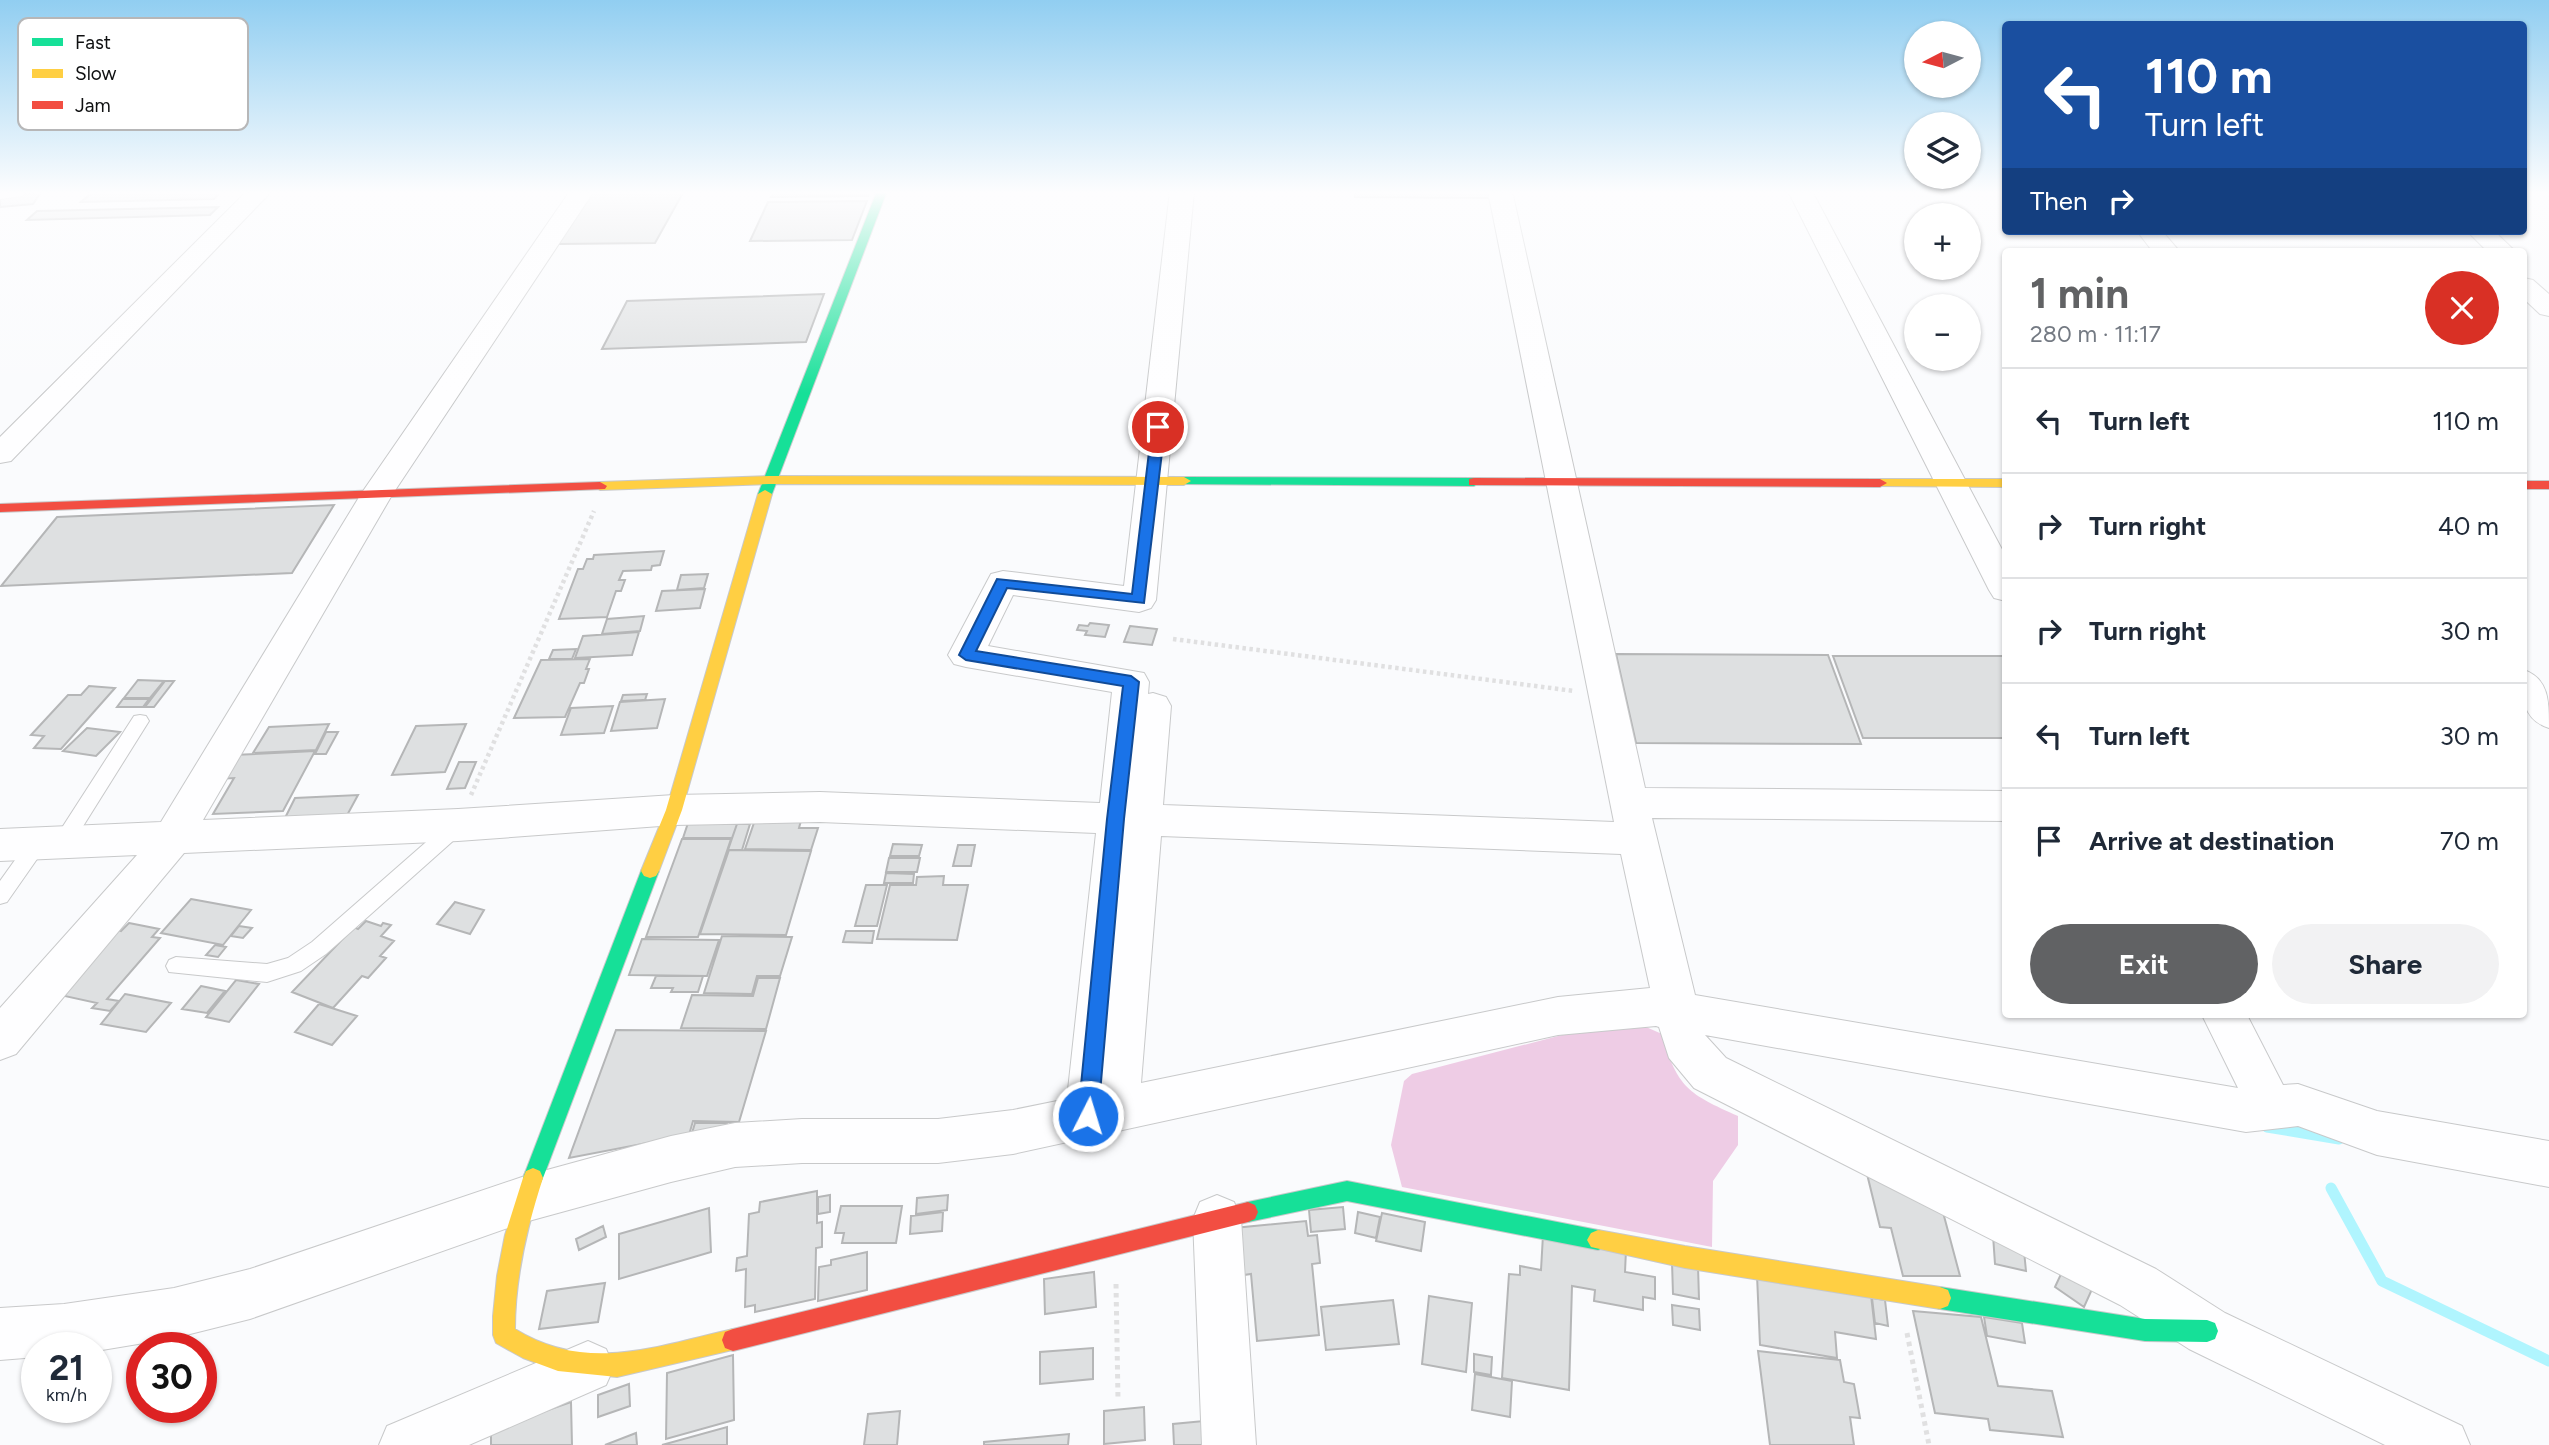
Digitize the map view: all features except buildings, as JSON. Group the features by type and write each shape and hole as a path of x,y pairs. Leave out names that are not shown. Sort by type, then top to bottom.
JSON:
{"street":[{"path":"0,454 193,258"},
{"path":"0,1007 160,838 368,495 524,258"},
{"path":"368,495 535,258"},
{"path":"856,258 769,480 674,810 525,1199 503,1305 504,1335 521,1348 548,1359 588,1367 617,1366 830,1318 1217,1219 1347,1191 1685,1257 2145,1330 2207,1331"},
{"path":"1163,599 1164,479 1178,258"},
{"path":"1102,1113 1129,819 1131,682 966,655 1003,582 1139,600 1164,479 1192,258"},
{"path":"1515,258 1633,821 1685,1044 1710,1073 2138,1287 2207,1331 2441,1444"},
{"path":"1837,258 1960,483 2002,545"},
{"path":"1849,258 1960,483 2002,581"},
{"path":"2527,273 2549,293"},
{"path":"2527,289 2549,308"},
{"path":"0,508 769,480 2002,483"},
{"path":"2527,485 2549,485"},
{"path":"1129,819 1156,677"},
{"path":"2527,687 2549,714"},
{"path":"33,844 458,825 674,810 820,807 1129,819 1633,821 2002,806"},
{"path":"0,1040 166,849 160,838"},
{"path":"0,1334 64,1330 174,1313 250,1294 525,1199 671,1159 735,1145 802,1141 938,1141 1013,1132 1558,1016 1656,1007 2246,1111 2284,1107 2378,1133 2549,1164"},
{"path":"2226,1018 2284,1107"},
{"path":"2251,1018 2284,1107"},
{"path":"1217,1219 1229,1445"},
{"path":"406,1445 588,1367"}],"lane":[{"path":"0,896 33,844 140,722"},
{"path":"176,967 267,973 294,965 319,948 458,825"}],"path":[{"path":"458,825 605,486"},
{"path":"1172,639 1607,696"},
{"path":"1115,1245 1118,1399"},
{"path":"1899,1291 1921,1412 1930,1445"}],"shaded area":[{"path":"1646,1027 1662,1034 1673,1066 1687,1087 1696,1095 1738,1116 1738,1145 1713,1181 1712,1247 1402,1187 1391,1145 1404,1081 1412,1074 1562,1035"}],"waterway":[{"path":"2267,1127 2339,1139"},
{"path":"2331,1188 2382,1281 2549,1361"}],"traffic: fast":[{"path":"765,494 856,258"},
{"path":"1184,481 1474,482"},
{"path":"533,1178 650,871"},
{"path":"1248,1212 1347,1191 1598,1240"},
{"path":"1940,1298 2145,1330 2207,1331"}],"traffic: slow":[{"path":"600,486 769,480 1184,481"},
{"path":"1880,483 2002,483"},
{"path":"650,871 674,810 765,494"},
{"path":"533,1178 511,1255 505,1296 504,1335 531,1350 572,1363 617,1366 733,1340"},
{"path":"1598,1240 1685,1257 1940,1298"}],"traffic: jam":[{"path":"1474,482 1880,483"},
{"path":"2527,485 2549,485"},
{"path":"0,508 600,486"},
{"path":"733,1340 1248,1212"}],"route":[{"path":"1088,1116 1115,819 1131,682 1122,678 966,655 1003,582 1139,600 1158,427"}]}
